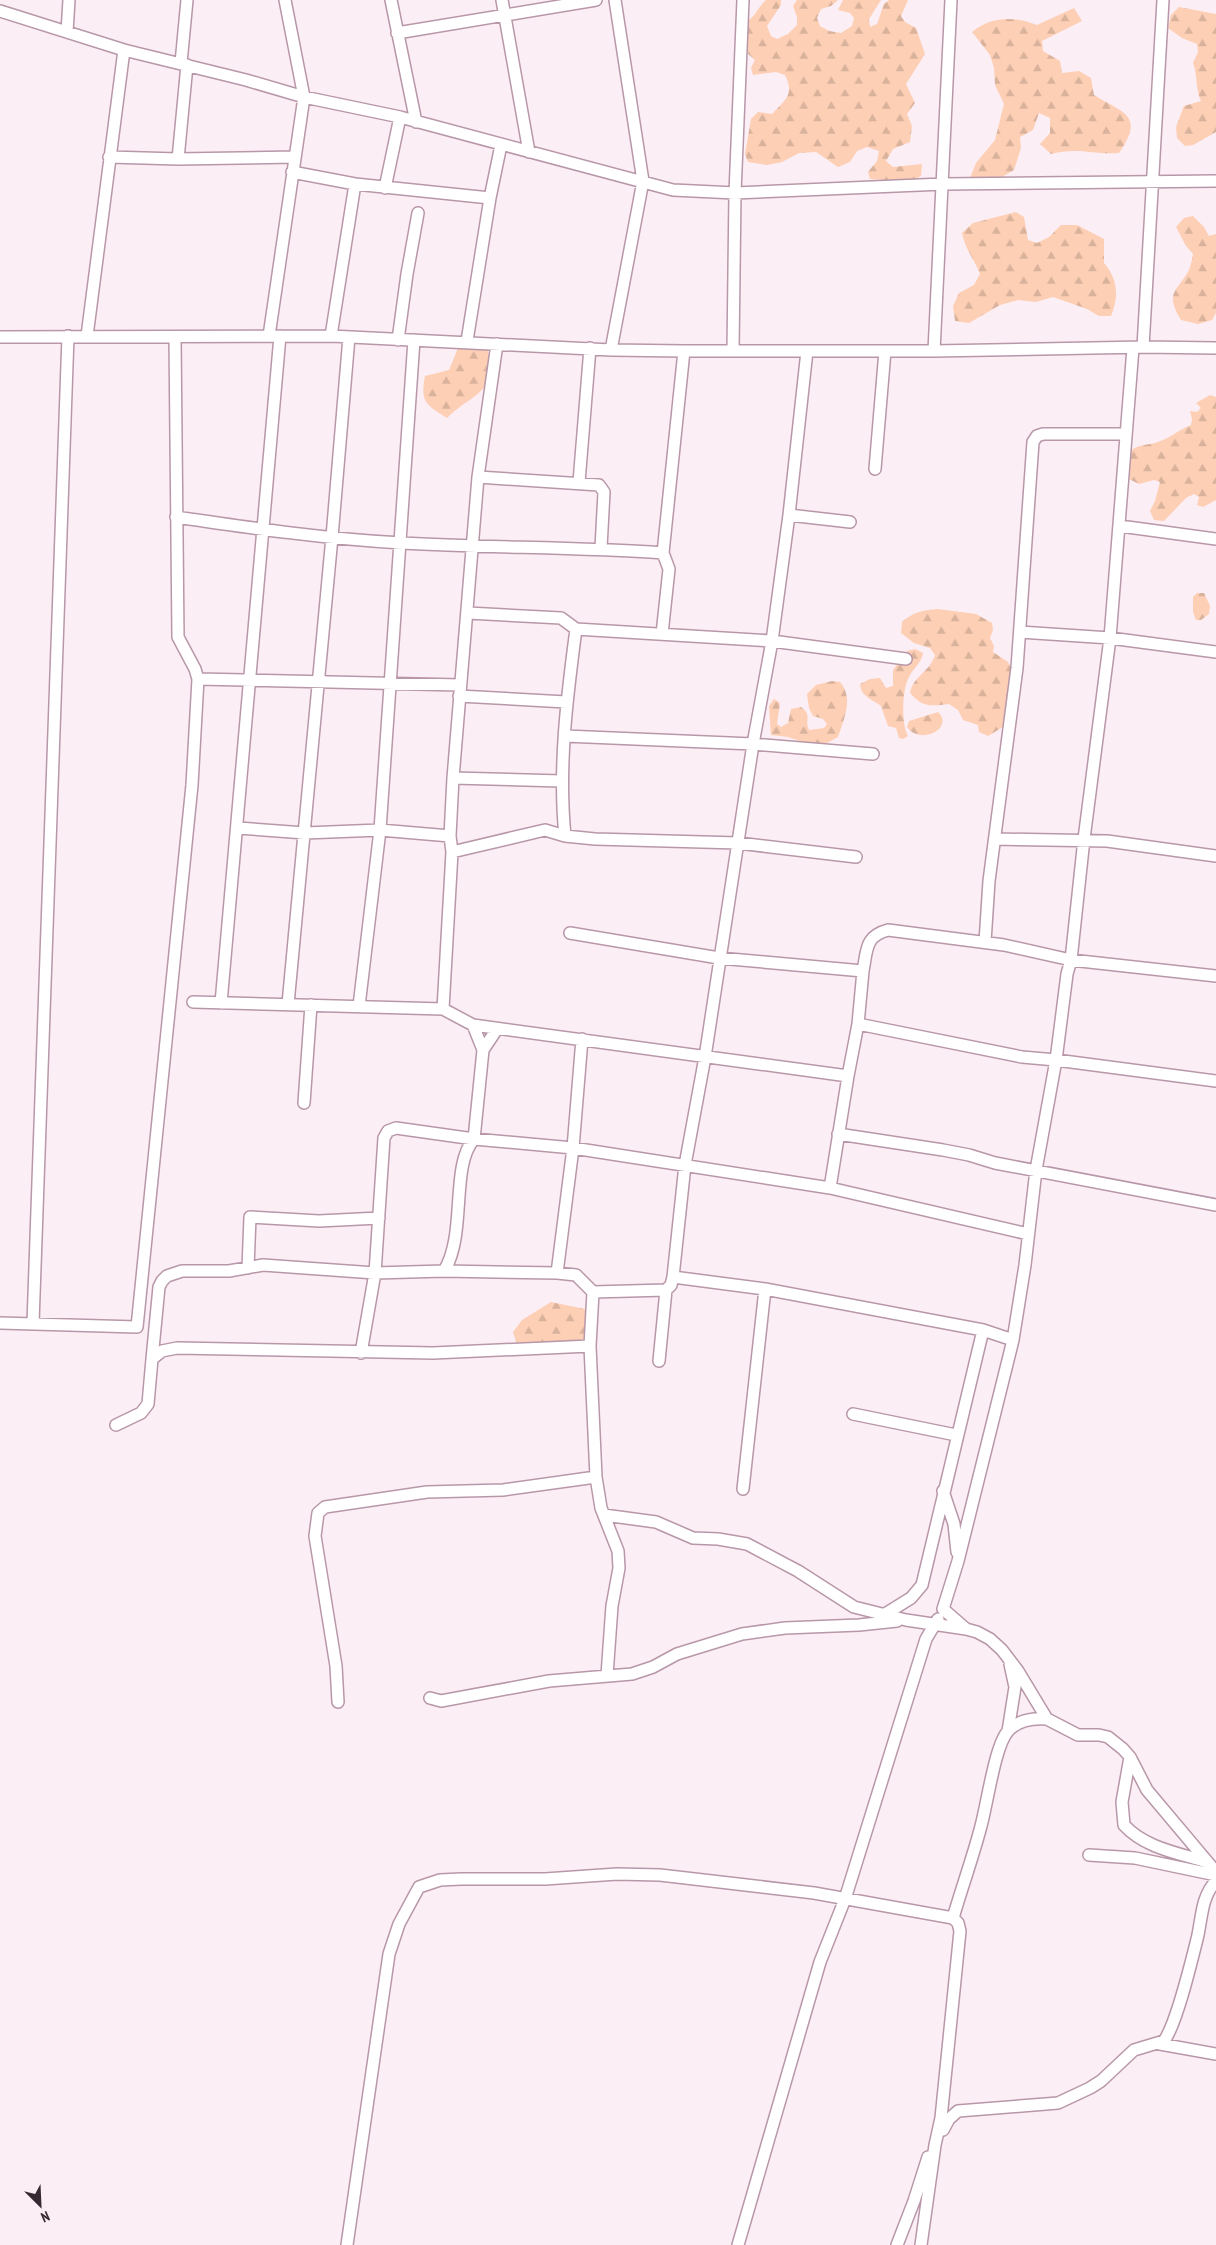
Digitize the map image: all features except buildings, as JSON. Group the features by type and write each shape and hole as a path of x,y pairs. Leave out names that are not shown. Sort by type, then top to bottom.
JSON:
{"street":[{"path":"67,32 69,0"},
{"path":"178,159 188,0"},
{"path":"221,1003 238,828 262,530 275,336 292,172 304,96 286,0"},
{"path":"391,0 416,122"},
{"path":"502,0 529,152"},
{"path":"397,33 596,0"},
{"path":"611,350 643,181 615,0"},
{"path":"733,350 734,194 742,0"},
{"path":"934,351 951,0"},
{"path":"738,2245 820,1962 845,1899 926,1639 943,1609 958,1561 1013,1340 1036,1170 1056,1060 1067,974 1071,960 1084,839 1110,638 1126,434 1138,347 1153,182 1163,0"},
{"path":"0,11 124,50 304,96 400,117 673,190 734,194 943,184 1216,182"},
{"path":"87,336 108,157 124,50"},
{"path":"385,188 400,117"},
{"path":"467,341 490,198 501,145"},
{"path":"108,157 178,159 294,157"},
{"path":"292,172 385,188 490,198"},
{"path":"330,336 355,184"},
{"path":"398,340 418,213"},
{"path":"33,1323 68,336"},
{"path":"0,337 349,336 611,350 684,351 1216,348"},
{"path":"288,1004 319,682 349,336"},
{"path":"137,1327 192,785 198,679 198,674 178,637 175,337"},
{"path":"359,1006 380,830 402,543 414,340"},
{"path":"443,1009 452,852 450,836 453,778 460,691 478,477 497,344"},
{"path":"579,482 590,348"},
{"path":"662,634 669,569 663,553 684,351"},
{"path":"659,1360 666,1290 671,1285 673,1277 685,1166 705,1057 753,744 772,641 789,516 807,351"},
{"path":"875,469 885,351"},
{"path":"985,942 994,839 1012,710 1020,632 1033,442 1037,436 1043,434 1126,434"},
{"path":"478,477 579,482 598,485 604,492 601,548"},
{"path":"789,516 850,522"},
{"path":"176,517 262,530 402,543 601,548 663,553"},
{"path":"1120,526 1216,538"},
{"path":"468,613 561,618 576,629 772,641 906,659"},
{"path":"565,836 561,781 566,702 576,629"},
{"path":"1020,632 1110,638 1216,652"},
{"path":"198,679 391,684 566,702"},
{"path":"565,736 753,744 873,754"},
{"path":"453,778 561,781"},
{"path":"238,828 305,833 380,830 450,836"},
{"path":"452,852 546,830 565,836 738,843 856,857"},
{"path":"994,839 1084,839 1151,846 1216,856"},
{"path":"830,1188 858,1024 863,971 870,940 878,933 888,930 985,942 1071,960 1216,976"},
{"path":"570,933 720,958 863,971"},
{"path":"193,1002 443,1009 473,1025 497,1029 848,1076"},
{"path":"304,1103 311,1005"},
{"path":"858,1024 1022,1057 1216,1081"},
{"path":"444,1271 454,1253 461,1174 467,1149 474,1139 483,1050 473,1025"},
{"path":"483,1050 497,1029"},
{"path":"557,1273 572,1148 582,1039"},
{"path":"361,1353 375,1273 384,1138 388,1131 396,1128 474,1139 572,1148 830,1188 1028,1234"},
{"path":"838,1134 943,1150 995,1163 1216,1205"},
{"path":"248,1268 250,1217 319,1221 379,1218"},
{"path":"116,1425 140,1413 148,1404 159,1287 168,1276 182,1272 228,1271 263,1265 375,1273 444,1271 557,1273 576,1275 593,1292 666,1290"},
{"path":"673,1277 765,1289 983,1330 1013,1340"},
{"path":"743,1489 765,1289"},
{"path":"593,1292 590,1346 596,1477 604,1515 618,1551 619,1568 612,1606 607,1675"},
{"path":"0,1322 155,1329"},
{"path":"868,1624 911,1598 922,1585 956,1435 983,1330"},
{"path":"152,1359 162,1351 176,1348 433,1353 590,1346"},
{"path":"853,1414 956,1435"},
{"path":"338,1702 336,1666 315,1536 318,1513 321,1509 427,1492 503,1490 596,1477"},
{"path":"943,1491 955,1530 958,1561"},
{"path":"604,1515 656,1522 693,1538 718,1538 747,1544 798,1570 854,1607 906,1620 977,1632 990,1639 1009,1659 1047,1719"},
{"path":"943,1609 966,1629"},
{"path":"430,1698 441,1701 549,1681 639,1672 677,1654 742,1634 785,1628 906,1620"},
{"path":"953,1918 982,1826 997,1756 1008,1731 1015,1687 1009,1659"},
{"path":"1008,1731 1021,1722 1035,1718 1047,1719 1078,1735 1099,1735 1108,1738 1130,1757 1147,1790 1216,1874"},
{"path":"1130,1757 1122,1802 1124,1825 1139,1838 1158,1847 1206,1862"},
{"path":"1089,1856 1135,1858 1216,1874"},
{"path":"347,2245 389,1954 399,1924 419,1887 440,1880 546,1879 617,1874 660,1875 814,1893 953,1918 958,1924 960,1931 941,2118 935,2145 921,2245"},
{"path":"1160,2044 1167,2037 1172,2027 1195,1947 1204,1898 1216,1881"},
{"path":"897,2245 914,2201 929,2153 949,2118 958,2111 1058,2103 1101,2081 1134,2050 1160,2044 1216,2054"}],"green space":[{"path":"766,0 781,0 781,5 767,26 771,36 777,39 788,34 797,25 797,17 793,6 797,0 838,0 831,6 821,9 817,18 820,26 829,31 841,33 852,26 854,18 850,13 838,10 843,0 881,0 869,19 870,27 877,24 884,4 889,0 908,0 901,16 905,22 916,28 925,54 906,84 915,103 907,114 912,126 910,142 893,149 886,161 893,167 922,164 921,176 909,182 870,179 868,172 877,161 879,151 867,147 857,151 850,162 838,167 816,152 799,153 782,162 767,165 748,162 745,154 751,119 758,112 772,114 784,101 789,92 785,75 776,72 753,75 751,68 755,60 748,54 743,36 743,24 752,17"},
{"path":"1179,7 1216,14 1216,132 1193,145 1185,146 1177,138 1176,127 1184,106 1201,101 1193,63 1198,52 1197,44 1182,38 1168,28 1171,15"},
{"path":"1074,8 1082,21 1042,41 1043,51 1060,61 1062,73 1079,71 1091,78 1094,95 1127,116 1130,122 1130,130 1127,140 1119,153 1069,151 1051,154 1040,144 1050,133 1050,118 1039,113 1033,130 1020,137 1021,148 1014,170 993,182 970,178 976,163 995,140 1004,104 995,85 994,68 990,55 972,32 987,23 1003,19 1021,20 1037,25"},
{"path":"1016,212 1024,217 1028,240 1037,243 1049,237 1061,225 1077,225 1104,239 1104,263 1112,275 1116,288 1114,309 1111,316 1099,316 1087,309 1053,297 1036,302 1018,300 1000,305 969,323 955,321 953,306 959,293 974,285 980,274 965,244 962,233 973,223"},
{"path":"1193,216 1204,227 1209,236 1216,234 1216,313 1212,320 1198,324 1181,320 1173,303 1174,293 1189,270 1193,254 1186,246 1176,227 1184,218"},
{"path":"474,345 487,348 490,374 487,383 482,390 447,418 434,410 426,402 423,392 425,376 449,370 458,348"},
{"path":"1210,395 1216,397 1216,500 1203,507 1197,505 1199,497 1194,494 1186,498 1164,521 1154,520 1150,511 1160,482 1154,480 1139,484 1129,479 1130,451 1163,440 1191,425 1190,411 1197,412 1201,408 1196,403"},
{"path":"1197,593 1204,593 1210,606 1209,614 1201,620 1196,620 1193,612 1193,597"},
{"path":"938,609 976,614 992,623 993,630 990,638 994,646 993,652 1008,662 1016,678 1013,721 988,736 979,732 978,725 963,720 958,710 949,704 923,704 910,693 914,682 933,661 935,655 930,648 914,643 901,633 902,622 918,612"},
{"path":"915,649 923,653 921,660 909,677 905,689 903,715 908,736 903,739 899,738 896,728 888,726 881,706 862,692 860,684 870,679 880,678 886,688 893,686 893,670 907,651"},
{"path":"832,681 840,682 844,688 847,702 838,737 827,743 812,745 788,737 771,735 769,706 774,699 780,703 777,724 781,727 788,723 791,709 801,707 807,713 809,730 824,728 827,724 823,719 813,716 809,708 807,694 816,685"},
{"path":"938,712 942,718 942,724 934,733 920,735 907,727 909,721"},
{"path":"551,1302 585,1309 587,1334 585,1347 519,1350 513,1332 522,1320"}]}
